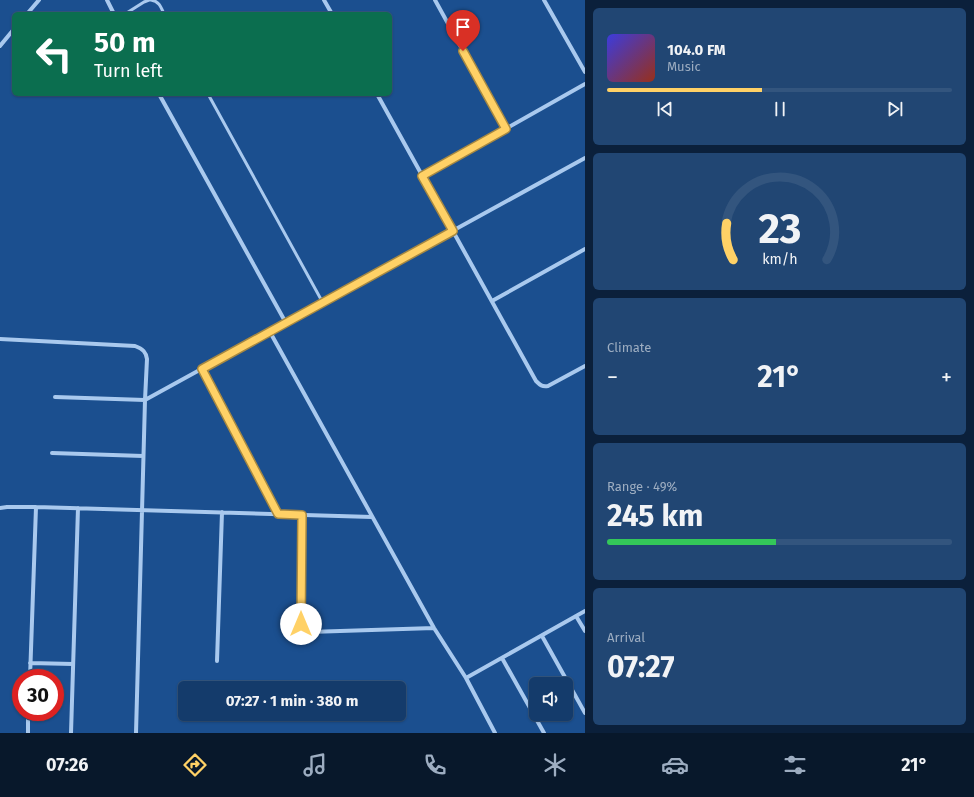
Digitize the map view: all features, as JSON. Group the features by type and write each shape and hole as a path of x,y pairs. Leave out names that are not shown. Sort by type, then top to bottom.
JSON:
{"street":[{"path":"29,12 39,0"},
{"path":"107,0 113,12"},
{"path":"324,0 331,12"},
{"path":"435,0 506,129"},
{"path":"544,0 585,72"},
{"path":"0,46 12,32"},
{"path":"422,176 585,84"},
{"path":"160,96 286,322"},
{"path":"378,96 539,385 544,387 551,385 585,366"},
{"path":"55,396 145,400 585,158"},
{"path":"492,301 585,249"},
{"path":"270,332 434,628 466,678 495,733"},
{"path":"0,339 135,346 142,348 148,359 143,456 136,733"},
{"path":"202,369 278,514"},
{"path":"52,454 143,456"},
{"path":"30,669 36,507"},
{"path":"0,508 78,508 372,517"},
{"path":"71,733 78,508"},
{"path":"217,661 222,512"},
{"path":"302,515 301,624 304,630 309,632 434,628"},
{"path":"466,678 585,611"},
{"path":"576,616 585,631"},
{"path":"542,636 585,713"},
{"path":"502,658 544,733"},
{"path":"30,663 73,664"},
{"path":"28,721 28,733"}],"lane":[{"path":"128,12 150,0 159,4 163,12"},
{"path":"209,96 323,303"}],"route":[{"path":"301,624 302,515 278,514 202,369 453,231 422,176 506,129 463,51"}]}
